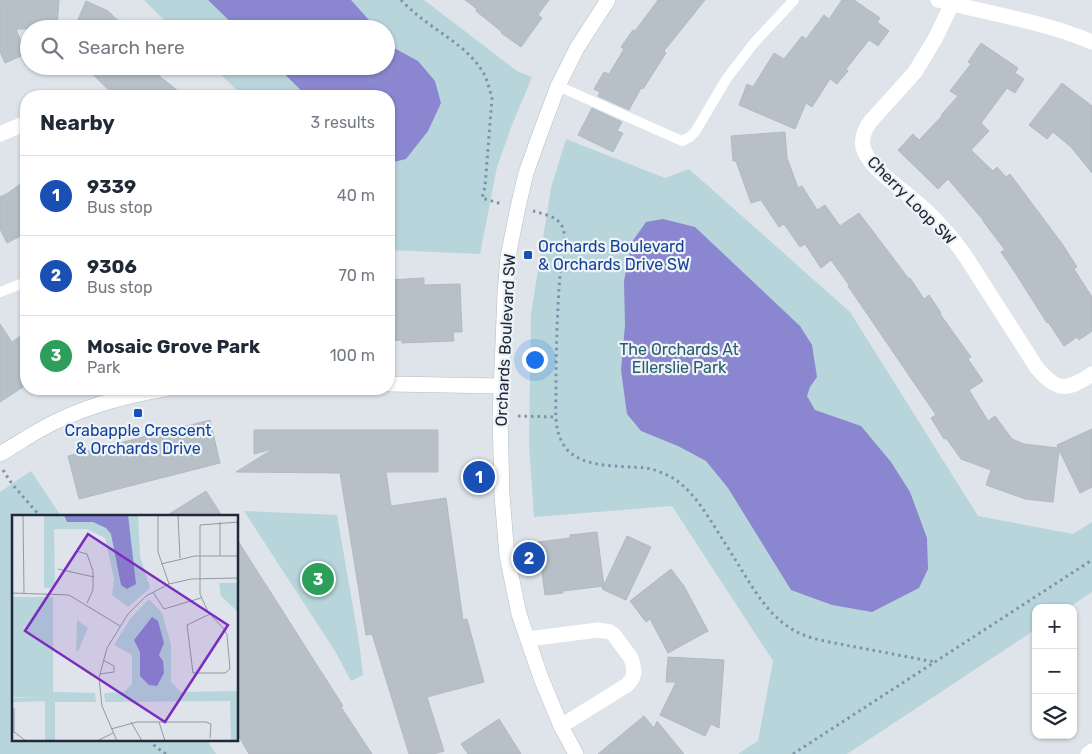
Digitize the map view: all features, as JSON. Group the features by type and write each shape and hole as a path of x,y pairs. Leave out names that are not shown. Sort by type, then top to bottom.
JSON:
{"street":[{"name":"Orchards Boulevard SW","path":"576,754 541,678 519,614 507,556 502,495 501,386 508,257 526,173 558,86 577,48 608,0"},
{"name":"Cherry Loop SW","path":"1092,42 1038,24 945,2 936,39 915,72 870,122 862,138 862,146 875,167 935,219 955,241 1037,368 1047,380 1056,385 1066,387 1078,383 1092,374"},
{"path":"0,134 20,126"},
{"path":"395,384 501,386"},
{"path":"1,461 22,440 56,421 83,410 133,395"},
{"path":"528,639 598,630 610,632 631,658 634,673 632,679 626,685 562,726"},
{"path":"1088,754 1092,751"}],"lane":[{"path":"558,86 682,141 695,132 727,78 754,43 794,0"},
{"path":"0,292 20,284"}],"path":[{"path":"401,0 462,50 477,64 484,74 492,98 486,177 482,198 501,204"},
{"path":"535,211 550,216 559,222 563,228 564,241 560,275 556,358 557,417 560,439 568,452 590,463 648,468 673,478 696,499 757,594 782,622 797,632 818,640 935,662"},
{"path":"518,416 557,417"},
{"path":"1,461 12,484 39,515"},
{"path":"793,754 1092,560"},
{"path":"151,742 166,754"}],"green space":[{"path":"144,0 424,0 517,71 532,77 497,167 480,254 395,250 395,90 237,90 221,75 395,75 395,20 164,20"},
{"name":"The Orchards At Ellerslie Park","path":"566,139 665,178 689,169 850,312 978,516 1073,534 1092,522 1092,592 1074,604 1032,604 1032,632 847,754 738,754 758,741 773,661 672,506 534,517 529,444 531,314 551,188"},
{"path":"31,471 60,515 12,515 12,742 208,742 216,754 0,754 0,492"},
{"path":"244,511 337,515 363,675 351,681 335,651"}],"shaded area":[{"path":"208,0 351,0 369,20 229,20"},
{"path":"395,49 418,61 435,81 441,103 428,131 406,159 395,162 395,90 301,90 285,75 395,75"},
{"path":"663,219 695,227 800,326 812,345 817,377 810,387 807,396 815,410 861,426 891,462 910,492 927,538 928,569 919,588 872,612 832,605 791,590 728,488 706,461 678,446 641,431 627,414 621,370 625,325 624,281 632,242 646,222"}],"building":[{"path":"0,0 59,0 58,20 20,20 20,29 16,29 20,39 20,57 5,63 0,52"},
{"path":"465,0 549,0 538,15 542,18 521,47 501,33"},
{"path":"658,0 705,0 664,51 666,53 643,89 641,88 629,110 598,96 600,92 594,89 604,72 609,74 624,49 621,47"},
{"path":"842,0 854,0 880,18 877,22 889,31 878,46 869,40 846,69 848,71 837,84 830,79 812,107 806,103 795,129 739,105 747,84 753,87 774,53 784,59 802,36 806,39 824,15 829,19"},
{"path":"86,1 108,11 118,20 78,20"},
{"path":"981,43 1018,68 1015,73 1024,79 1015,93 1007,88 981,123 989,131 971,150 993,171 997,167 1006,177 1010,174 1063,245 1077,267 1074,269 1092,297 1092,331 1079,340 1077,337 1064,346 1001,252 1005,250 984,221 948,179 938,189 898,150 913,134 919,140 958,96 950,91 971,64 968,62"},
{"path":"93,75 158,75 177,90 109,90"},
{"path":"1062,83 1092,106 1092,173 1071,147 1053,132 1047,139 1029,125"},
{"path":"592,108 622,122 617,131 623,133 613,152 578,135"},
{"path":"785,132 787,158 798,188 802,186 817,210 825,205 840,226 859,213 924,299 929,295 940,314 971,357 968,359 983,381 969,390 988,421 995,416 1012,439 1024,444 1058,448 1057,445 1092,429 1092,487 1080,493 1059,450 1053,502 1025,499 986,485 991,470 961,459 946,438 944,439 931,418 936,415 831,260 821,268 805,244 800,247 784,224 779,227 761,200 751,203 736,161 733,161 731,136"},
{"path":"20,184 20,236 7,243 0,229 0,197"},
{"path":"424,278 424,285 460,284 462,332 453,332 454,341 402,343 402,340 395,341 395,280"},
{"path":"0,324 12,342 20,336 20,389 0,402"},
{"path":"210,420 220,463 79,499 68,456"},
{"path":"254,430 438,430 438,472 386,472 391,506 446,498 463,620 467,619 484,682 427,697 444,751 434,754 409,754 372,634 366,635 340,473 236,472 273,449 254,454"},
{"path":"206,491 221,515 168,515"},
{"path":"597,532 604,586 545,595 538,542 570,538 570,535"},
{"path":"627,536 651,547 626,600 602,589"},
{"path":"239,543 372,754 249,754 239,737"},
{"path":"671,569 684,586 708,631 668,653 650,619 646,622 630,601"},
{"path":"668,657 724,660 719,728 711,724 705,736 660,715 676,682 666,682"},
{"path":"644,716 654,728 657,721 684,754 598,754"},
{"path":"499,719 521,754 468,754 461,744"}],"place":[{"name":"Orchards Boulevard & Orchards Drive SW","path":"528,255"},
{"name":"Crabapple Crescent & Orchards Drive","path":"138,413"},
{"name":"9339","path":"479,477"},
{"name":"9306","path":"529,558"},
{"name":"Mosaic Grove Park","path":"318,579"}]}
